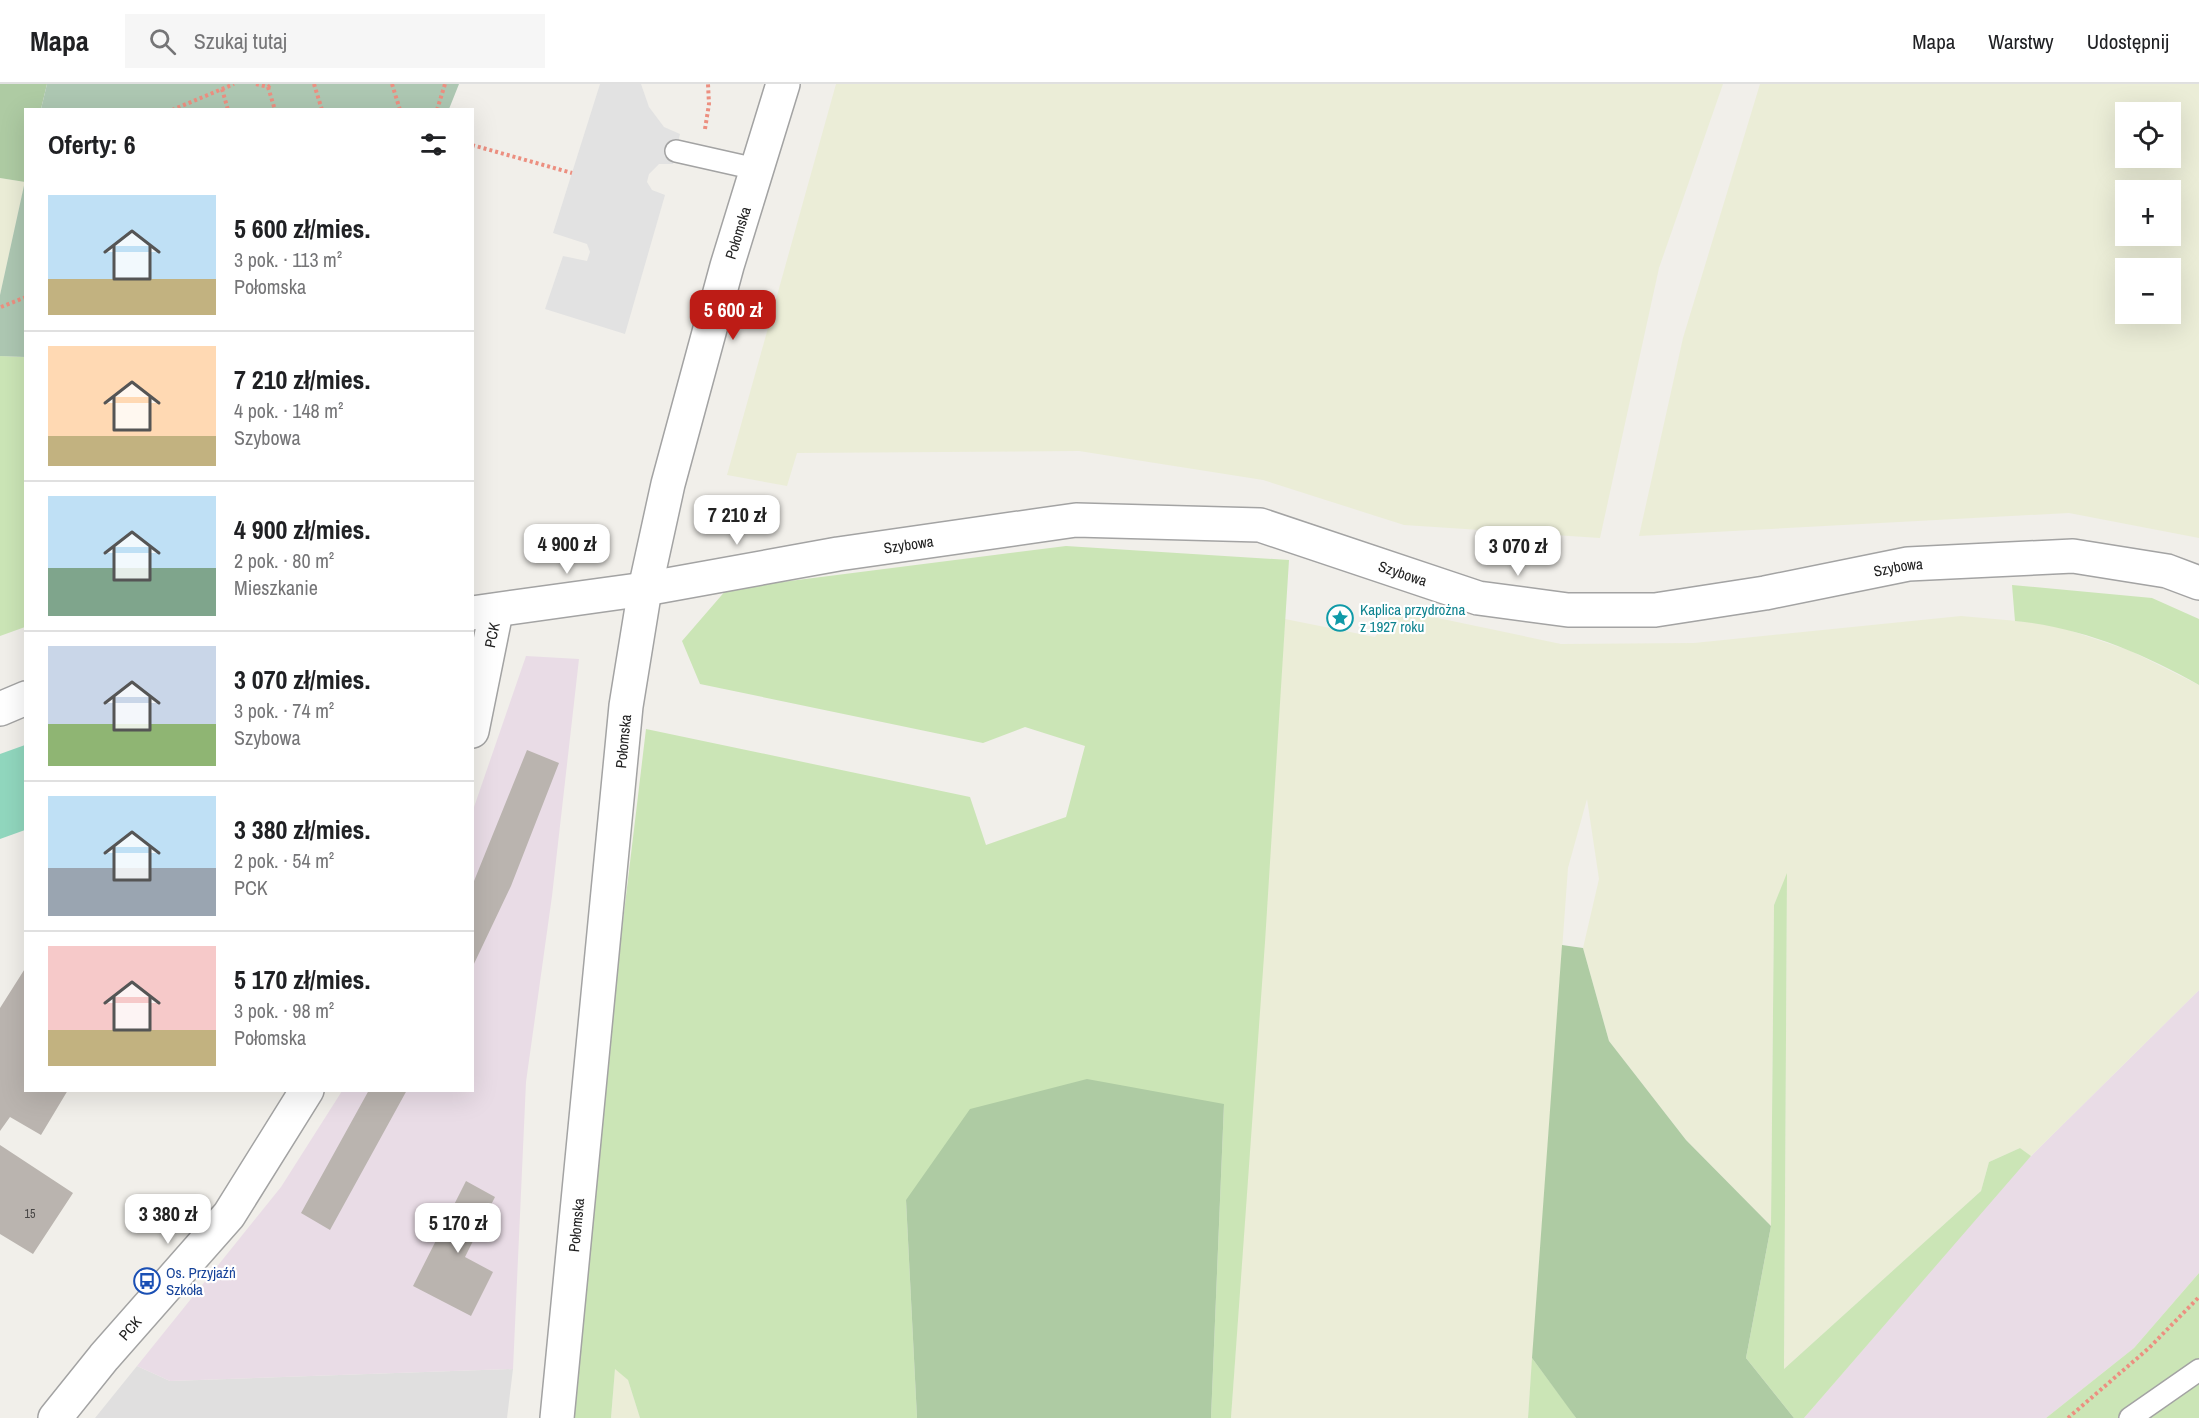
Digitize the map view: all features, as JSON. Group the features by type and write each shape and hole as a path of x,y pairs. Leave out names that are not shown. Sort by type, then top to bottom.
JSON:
{"street":[{"name":"Połomska","path":"557,1418 626,706 645,589 668,484 756,170 783,84"},
{"name":"Szybowa","path":"484,612 645,589 838,554 1076,520 1260,525 1478,598 1568,610 1655,610 1765,593 1908,564 2073,556 2167,571 2199,583"},
{"name":"PCK","path":"474,711 484,612"},
{"path":"0,709 24,699"},
{"name":"PCK","path":"55,1418 104,1357 229,1215 307,1092"}],"lane":[{"path":"676,151 756,170"},
{"path":"2130,1418 2199,1370"}],"path":[{"path":"177,108 234,84"},
{"path":"256,84 270,86 275,108"},
{"path":"314,84 321,108"},
{"path":"392,84 399,108"},
{"path":"438,108 446,84"},
{"path":"700,157 709,104 708,84"},
{"path":"222,89 227,108"},
{"path":"474,146 572,173"},
{"path":"1,307 24,298"},
{"path":"2068,1418 2149,1348 2199,1297"}],"shaded area":[{"path":"600,84 641,84 649,107 664,127 680,134 673,164 659,164 649,174 647,182 652,190 665,195 625,334 545,309 563,256 587,261 590,252 587,244 553,233"},
{"path":"526,656 579,659 552,896 526,1082 513,1369 170,1381 137,1366 281,1187 341,1092 474,1092 474,807"},
{"path":"2199,990 2199,1273 2134,1348 2046,1418 1804,1418 2022,1165"},
{"path":"137,1366 170,1381 513,1369 507,1418 95,1418"}],"green space":[{"path":"0,84 47,84 41,108 24,108 24,182 0,178"},
{"path":"47,84 459,84 449,108 41,108"},
{"path":"836,84 1723,84 1659,268 1600,538 1404,525 1263,480 1079,451 797,453 787,486 727,475"},
{"path":"1760,84 2199,84 2199,538 2069,513 1639,536 1683,338"},
{"path":"0,178 24,182 24,187 0,295"},
{"path":"24,186 24,357 0,356 0,295"},
{"path":"0,356 24,357 24,627 0,636"},
{"path":"1066,546 1289,560 1265,942 1231,1418 1211,1418 1224,1104 906,1200 917,1418 640,1418 628,1380 615,1369 611,1418 572,1418 583,1255 646,729 970,797 986,845 1066,817 1085,746 1025,727 983,743 700,684 682,641 727,589"},
{"path":"2012,585 2152,598 2199,619 2199,685 2156,662 2087,635 2015,621"},
{"path":"1395,609 1561,644 1694,643 1961,616 2051,624 2131,651 2199,685 2199,990 2031,1156 2020,1148 1989,1162 1981,1191 1784,1369 1787,875 1774,905 1771,1226 1686,1140 1609,1041 1583,948 1599,879 1587,799 1568,868 1528,1418 1231,1418 1285,619 1375,637"},
{"path":"24,745 24,830 0,839 0,754"},
{"path":"1787,873 1784,1369 1981,1191 1989,1162 2020,1148 2031,1156 1804,1418 1794,1418 1746,1358 1771,1226 1774,905"},
{"path":"1562,945 1583,948 1609,1041 1686,1140 1771,1226 1746,1358 1794,1418 1576,1418 1532,1358"},
{"path":"1087,1079 1224,1104 1211,1418 917,1418 906,1200 970,1109"},
{"path":"2199,1273 2199,1418 2046,1418 2134,1348"},
{"path":"1532,1358 1570,1409 1576,1418 1528,1418"},
{"path":"615,1368 628,1380 640,1418 611,1418"}],"building":[{"path":"527,750 559,763 511,886 474,964 474,881"},
{"path":"24,970 24,1092 67,1092 41,1135 10,1117 0,1131 0,1008"},
{"path":"368,1092 406,1092 330,1230 301,1213"},
{"path":"0,1145 73,1193 33,1254 0,1234"},
{"path":"466,1181 495,1197 465,1257 493,1272 471,1316 413,1286"}],"place":[{"name":"Kaplica przydrożna z 1927 roku","path":"1340,618"},
{"name":"Os. Przyjaźń Szkoła","path":"147,1281"}]}
